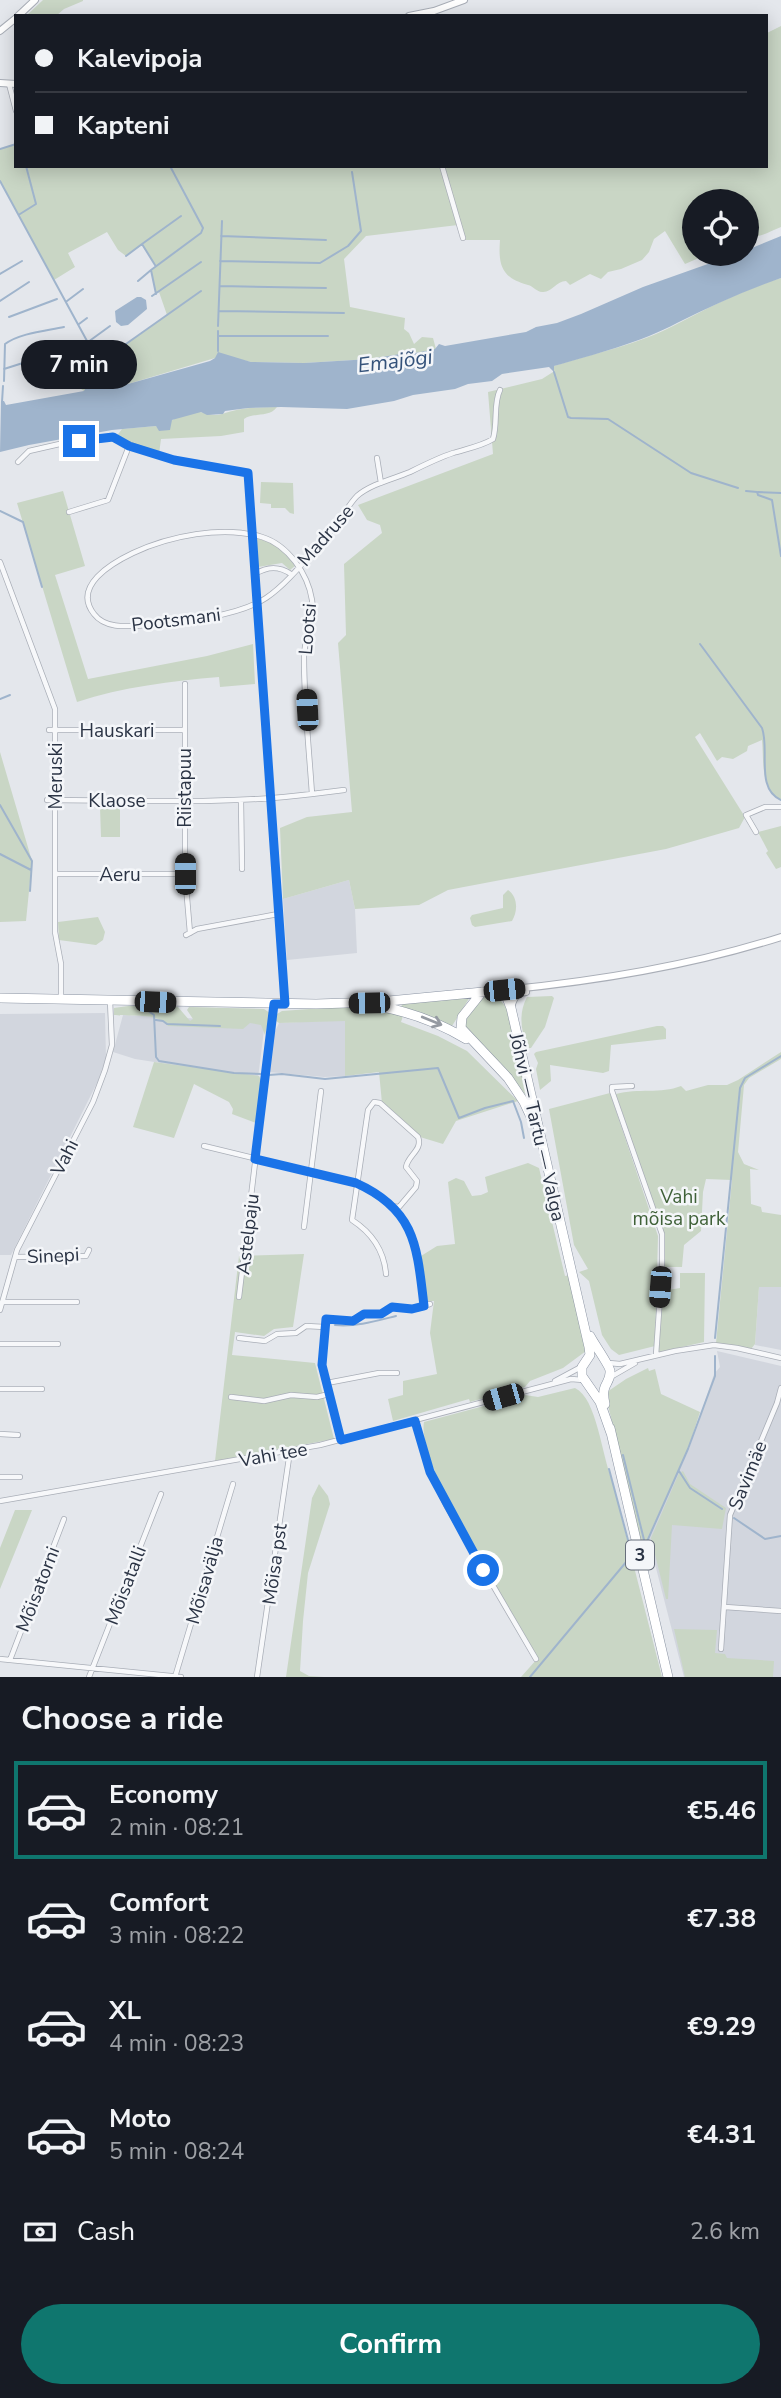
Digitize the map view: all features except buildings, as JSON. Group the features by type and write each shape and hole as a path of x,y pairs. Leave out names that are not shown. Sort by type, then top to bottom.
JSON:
{"highway":[{"path":"0,1001 341,1004 378,1003 504,990"},
{"name":"Jõhvi — Tartu — Valga","path":"504,990 511,1008 589,1347 585,1363 587,1382 604,1411 611,1433"},
{"path":"482,992 462,1017 461,1028 502,1071 524,1102 544,1152"},
{"path":"341,1004 378,1006 414,1014 451,1029 485,1052"},
{"name":"Jõhvi — Tartu — Valga","path":"582,1315 610,1371 602,1392 668,1677"},
{"path":"585,1363 595,1357 605,1361"},
{"path":"587,1382 597,1386 606,1381"}],"main road":[{"path":"20,14 35,0"},
{"path":"417,14 464,0"},
{"path":"0,31 14,19"},
{"path":"0,83 12,84"},
{"path":"504,990 611,978 701,961 781,937"},
{"path":"511,1008 513,999 519,993 556,988 562,984"}],"street":[{"path":"443,168 463,238"},
{"name":"Madruse","path":"257,603 270,595 299,566 340,522 357,497 381,483 437,459 493,439 500,390"},
{"path":"18,462 29,451 64,443 113,437 129,446 174,460 248,473 285,1004"},
{"path":"69,512 108,500 129,446"},
{"path":"377,458 381,483"},
{"name":"Pootsmani","path":"253,535 220,533 163,541 126,556 97,575 92,581 88,599 93,614 100,620 109,625 126,626 178,623 257,603"},
{"name":"Lootsi","path":"253,535 272,541 299,566 308,584 313,611 304,654 312,794"},
{"name":"Meruski","path":"0,562 54,705 52,786 55,800 55,932 61,964 61,1000"},
{"path":"256,573 278,567 291,574"},
{"name":"Riistapuu","path":"185,684 184,800 188,934 197,929 278,914"},
{"name":"Hauskari","path":"52,730 184,730"},
{"path":"270,799 344,790"},
{"name":"Klaose","path":"47,800 270,799"},
{"path":"241,800 242,869"},
{"path":"755,832 746,815 765,807 781,807"},
{"name":"Aeru","path":"55,874 185,874"},
{"name":"Vahi","path":"0,1310 15,1257 93,1102 106,1070 112,1045 110,1001"},
{"name":"Astelpaju","path":"239,1297 274,1004"},
{"path":"632,1086 612,1087 612,1091 662,1234 656,1355"},
{"path":"304,1227 321,1091"},
{"path":"386,1274 377,1243 367,1230 352,1220 368,1110 374,1102 380,1103 418,1137 419,1147 407,1162 407,1171 417,1181 416,1187 399,1207 391,1206"},
{"path":"204,1146 356,1183 369,1189 402,1216 414,1239 427,1305 412,1309 392,1307 381,1314 364,1314 353,1321 326,1319 322,1365 341,1440"},
{"name":"Sinepi","path":"15,1257 86,1256 89,1250"},
{"path":"2,1302 77,1303"},
{"path":"239,1338 265,1341 277,1334 296,1333 306,1326 325,1327"},
{"path":"0,1344 58,1344"},
{"path":"605,1361 618,1365 714,1345 781,1358"},
{"path":"606,1381 643,1359"},
{"name":"Vahi tee","path":"541,1387 585,1363"},
{"path":"327,1383 379,1373 397,1373"},
{"name":"Vahi tee","path":"0,1501 290,1451 570,1379 587,1382"},
{"name":"Savimäe","path":"721,1649 730,1515 781,1388"},
{"path":"0,1389 42,1389"},
{"path":"231,1397 264,1401 291,1395 317,1397 329,1394"},
{"path":"415,1421 430,1472 446,1505 536,1659"},
{"path":"0,1434 18,1435"},
{"name":"Mõisa pst","path":"257,1677 290,1451"},
{"path":"0,1477 20,1477"},
{"name":"Mõisavälja","path":"177,1677 233,1484"},
{"name":"Mõisatalli","path":"89,1677 161,1494"},
{"name":"Mõisatorni","path":"10,1660 64,1519"},
{"path":"725,1607 781,1611"},
{"path":"0,1659 177,1677"}],"shaded area":[{"path":"349,880 355,909 357,953 287,960 283,899"},
{"path":"105,1013 106,1058 98,1081 11,1255 0,1255 0,1014"},
{"path":"123,1015 265,1022 258,1078 135,1059 113,1052"},
{"path":"345,1020 345,1076 268,1072 273,1036 279,1023"},
{"path":"759,1286 781,1287 781,1350 755,1345"},
{"path":"717,1351 781,1366 781,1677 684,1677 648,1537 689,1449 714,1374 720,1367"}],"green space":[{"path":"43,0 83,0 58,14 28,14"},
{"path":"781,26 781,227 759,236 759,189 682,189 682,259 665,231 654,239 649,252 642,260 608,272 601,279 590,274 570,285 566,281 542,292 507,275 501,264 500,240 465,240 458,225 366,236 344,259 350,307 405,318 404,329 414,344 422,337 433,338 436,349 370,359 304,363 215,358 128,384 93,387 84,391 74,384 74,380 98,365 102,366 106,362 105,359 167,315 159,292 156,294 151,270 156,266 142,245 126,256 118,250 107,232 68,253 75,267 54,280 0,181 0,149 14,145 14,168 768,168 768,32"},
{"path":"781,278 781,800 774,796 766,783 762,740 748,746 747,751 733,759 722,757 717,761 700,733 695,737 745,817 739,828 666,849 448,890 419,905 355,909 349,880 283,899 280,828 307,817 352,812 338,643 346,635 344,564 382,533 380,525 367,520 358,505 493,454 488,392 542,379 553,372 554,366 648,337 728,298"},
{"path":"277,407 270,413 244,419 244,432 161,439 159,454 116,437 122,429 159,428 189,413 216,415 242,409"},
{"path":"261,482 293,483 294,514 285,508 271,508 271,504 260,503"},
{"path":"63,491 85,566 55,575 88,679 207,656 253,644 255,684 220,687 219,677 129,689 77,702 17,503"},
{"path":"257,539 279,548 295,566 290,570 282,563 258,567"},
{"path":"0,752 32,861 26,921 0,922"},
{"path":"100,807 120,807 120,837 101,837"},
{"path":"781,826 781,867 776,869 758,832"},
{"path":"508,890 514,896 516,904 512,921 475,927 472,925 472,915 503,908 503,895"},
{"path":"98,917 105,932 103,940 96,945 59,940 58,922"},
{"path":"496,995 506,1007 528,1098 504,1067 466,1031 464,1018 483,996"},
{"path":"470,997 452,1026 401,1007 403,1003"},
{"path":"527,997 554,998 545,1027 531,1048 528,1048 522,1022 522,1010"},
{"path":"178,1007 190,1021 193,1019 187,1010 189,1007 264,1009 270,1013 265,1035 261,1025 250,1023 243,1029 168,1026 151,1017 114,1015 114,1008"},
{"path":"375,1008 404,1013 401,1022 467,1051 518,1101 456,1121 443,1144 420,1137 382,1103 379,1072 345,1076 345,1021 276,1021 277,1014 282,1011"},
{"path":"657,1026 666,1029 666,1039 611,1045 609,1071 603,1073 550,1065 551,1081 540,1090 536,1069 538,1063 534,1054 536,1052"},
{"path":"781,1052 781,1059 749,1078 744,1085 738,1152 744,1164 759,1170 750,1169 751,1204 761,1207 762,1212 781,1215 781,1287 759,1287 755,1344 751,1349 716,1343 732,1180 706,1179 701,1231 684,1245 682,1267 665,1267 665,1239 616,1094 666,1090 681,1086 686,1091 708,1085 727,1085"},
{"path":"154,1062 259,1076 262,1082 256,1123 232,1114 233,1109 229,1102 194,1084 174,1138 133,1127"},
{"path":"610,1093 658,1236 655,1346 619,1355 611,1349 602,1335 589,1281 579,1272 588,1269 574,1245 549,1109"},
{"path":"528,1163 539,1168 565,1276 571,1275 586,1351 563,1368 530,1381 525,1387 470,1402 469,1399 393,1421 388,1399 403,1395 403,1381 437,1374 430,1333 434,1301 427,1301 421,1256 437,1246 455,1244 448,1182 456,1178 464,1181 472,1196 481,1195 488,1192 485,1177"},
{"path":"304,1254 293,1327 274,1329 264,1336 235,1332 232,1355 315,1363 334,1439 215,1461 239,1256"},
{"name":"Vahi mõisa park","path":"680,1273 705,1273 704,1342 660,1352 657,1348 662,1291 680,1288"},
{"path":"648,1368 649,1371 655,1369 661,1394 700,1412 688,1449 645,1544 642,1545 606,1397 607,1392"},
{"path":"575,1388 589,1403 594,1415 662,1677 521,1677 537,1659 450,1505 426,1443 424,1422 525,1395 538,1397"},
{"path":"683,1471 690,1484 726,1508 722,1529 672,1525 666,1599 651,1538 679,1473"},
{"path":"319,1484 328,1496 330,1504 308,1573 300,1671 309,1676 324,1677 286,1677 312,1498"},
{"path":"15,1510 32,1510 0,1589 0,1548"},
{"path":"674,1629 717,1630 715,1653 725,1654 727,1658 774,1661 773,1677 685,1677"}],"water":[{"name":"Emajõgi","path":"781,236 781,278 648,336 554,366 554,372 549,367 502,374 492,381 347,409 281,407 248,408 207,415 201,412 172,420 170,430 159,431 156,426 112,430 0,452 1,401 6,405 84,391 89,381 93,382 93,387 96,388 128,384 210,361 218,352 251,362 304,363 370,359 435,349 439,344 445,346 526,332 557,323 702,266 759,266 759,245"},
{"path":"137,297 146,300 147,309 128,325 121,326 116,322 115,311"}],"waterway":[{"path":"0,149 14,145"},
{"path":"20,214 36,204 27,168"},
{"path":"156,294 151,270 201,233 203,228 171,168"},
{"path":"220,261 320,263 348,246 361,231 352,172"},
{"path":"0,181 99,363 201,291"},
{"path":"155,265 142,244 181,216"},
{"path":"218,326 222,221"},
{"path":"221,236 326,240"},
{"path":"126,256 142,244"},
{"path":"0,274 22,261"},
{"path":"152,296 201,262"},
{"path":"138,281 151,270"},
{"path":"0,301 29,282"},
{"path":"220,286 326,288"},
{"path":"67,301 83,289"},
{"path":"9,317 57,299"},
{"path":"219,311 344,313"},
{"path":"79,324 87,318"},
{"path":"88,342 110,326"},
{"path":"4,381 5,344 25,335 64,327"},
{"path":"218,331 218,351"},
{"path":"219,336 328,336"},
{"path":"4,369 70,348"},
{"path":"91,383 98,368"},
{"path":"554,372 568,417 608,419 691,473 738,488"},
{"path":"2,402 3,386"},
{"path":"746,491 757,492 758,495 772,500 781,556"},
{"path":"758,492 781,493"},
{"path":"0,511 23,522 42,587"},
{"path":"700,644 762,728 768,787 773,795 781,800"},
{"path":"0,699 10,695"},
{"path":"0,805 32,861 30,891"},
{"path":"0,854 31,870"},
{"path":"147,1010 154,1015 156,1057 159,1061 234,1073 262,1074"},
{"path":"156,1020 167,1024 220,1026"},
{"path":"715,1338 740,1088 745,1078 781,1056"},
{"path":"269,1075 325,1079 438,1068 459,1118 513,1101 524,1138"},
{"path":"335,1325 373,1322 396,1316"},
{"path":"645,1546 688,1449 715,1376 715,1356"},
{"path":"623,1455 651,1568"},
{"path":"530,1677 632,1555 609,1469"},
{"path":"679,1471 690,1488 722,1509"},
{"path":"734,1518 765,1539 781,1536"}],"route":[{"path":"79,441 113,437 129,446 174,460 248,473 285,1004 274,1004 255,1159 356,1183 369,1189 391,1206 408,1226 418,1252 424,1306 412,1309 392,1307 377,1315 364,1314 353,1321 326,1319 322,1365 341,1440 415,1421 430,1472 483,1570"}]}
